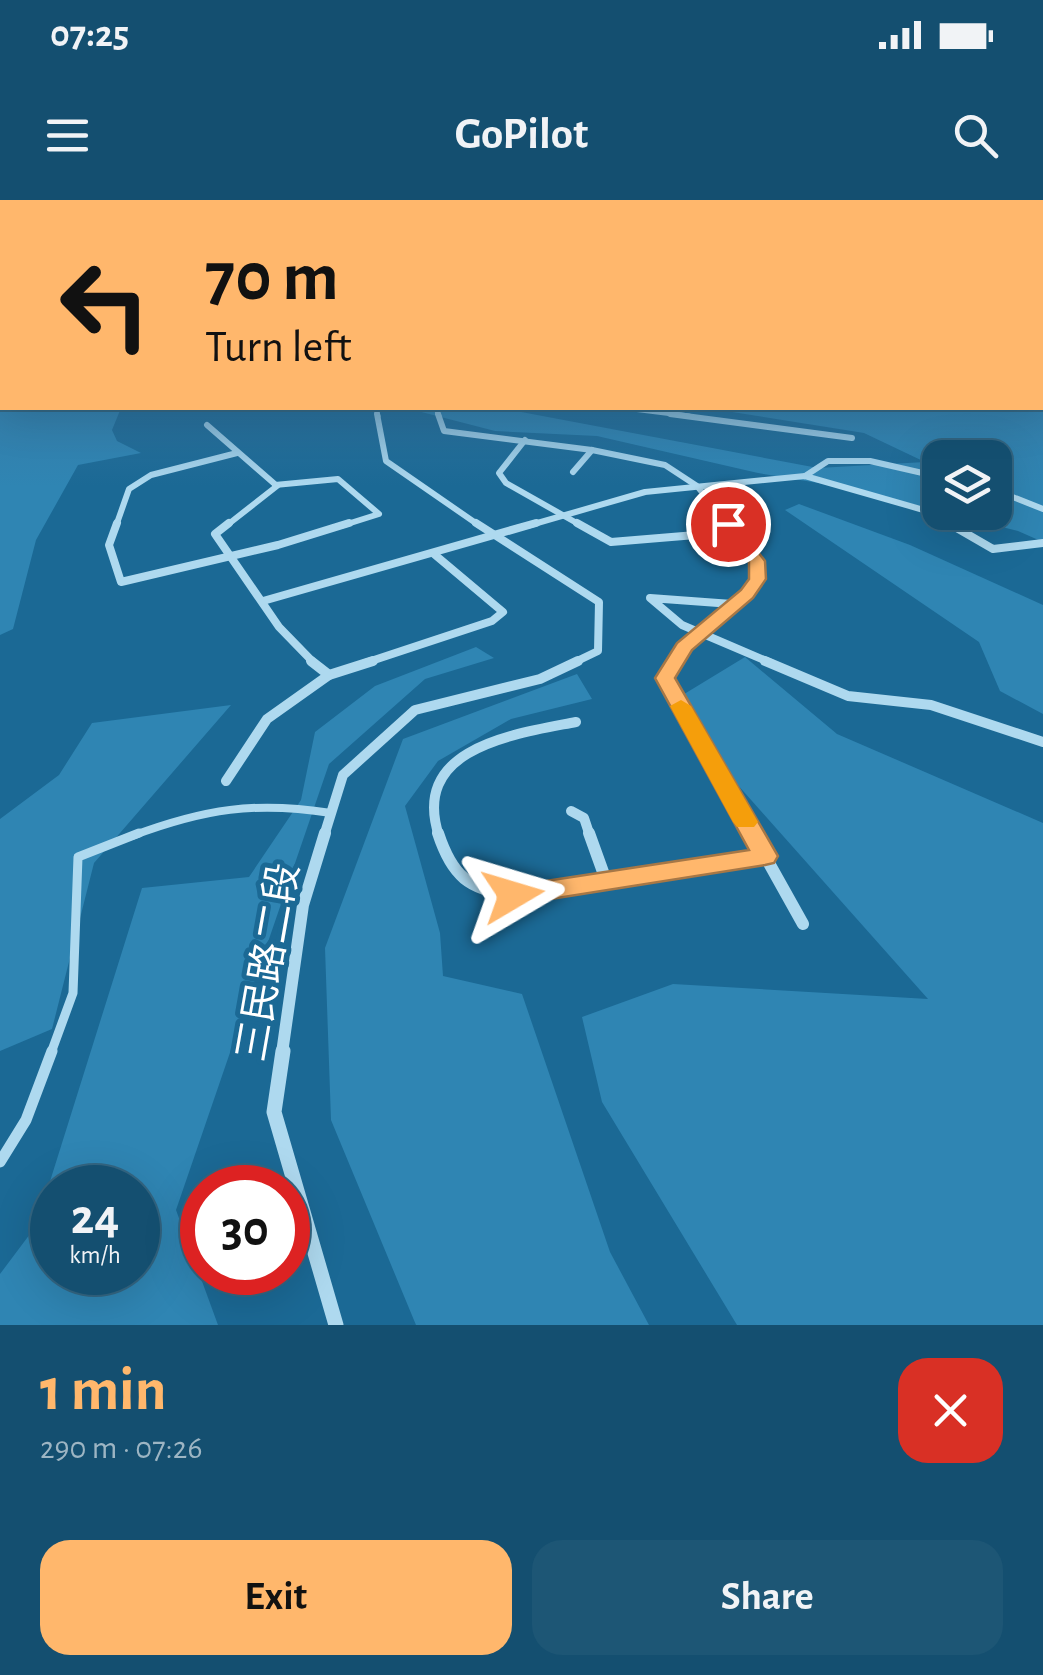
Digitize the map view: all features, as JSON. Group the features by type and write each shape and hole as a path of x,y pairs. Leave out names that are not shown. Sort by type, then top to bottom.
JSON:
{"street":[{"name":"三民路二段","path":"336,1325 274,1112 303,905 343,775 415,710 540,680 598,652 599,602 386,461 376,410"},
{"path":"437,410 444,431 592,450 665,466 697,486 757,561 758,579 747,594 684,647 665,678 803,924"},
{"path":"640,410 852,438"},
{"path":"207,425 275,485"},
{"path":"525,440 499,472 506,483 611,542 732,532"},
{"path":"573,472 592,450"},
{"path":"237,453 151,475 129,489 109,545 121,582 230,555 380,514 338,479 275,485 215,534 230,555 263,601 270,620 299,653 329,675"},
{"path":"805,476 828,460 870,461 922,473"},
{"path":"263,601 645,492 805,476 927,511 993,549 1043,543"},
{"path":"1012,497 1043,509"},
{"path":"226,781 267,719 329,675 492,621 502,612 434,554"},
{"path":"732,604 650,598 682,625 848,696 931,705 1043,742"},
{"path":"576,722 495,738 456,760 438,784 432,815 447,860 481,891 513,895 765,856"},
{"path":"570,811 584,818 607,883"}],"lane":[{"path":"0,1162 26,1120 73,993 78,857 180,818 226,808 270,804 331,813"}],"shaded area":[{"path":"0,410 120,410 112,430 117,441 141,453 78,465 36,540 13,629 0,635"},
{"path":"414,410 511,410 818,468 922,462 922,506 597,436 495,431"},
{"path":"720,410 1043,410 1043,542 1012,530 1012,440 922,440 922,461 864,433"},
{"path":"799,504 910,545 1043,605 1043,714 1000,691 979,642 785,510"},
{"path":"476,647 494,658 425,679 329,764 191,1165 180,1165 176,1210 180,1221 180,1295 207,1295 218,1325 0,1325 0,1274 30,1234 30,1295 160,1295 160,1165 55,1165 142,888 249,877 301,800 315,732 375,686"},
{"path":"745,657 837,734 1043,823 1043,1325 737,1325 602,1102 582,1017 673,984 928,999 696,738 676,699"},
{"path":"577,674 592,699 511,719 438,761 405,806 440,933 443,976 522,994 610,1252 649,1325 416,1325 331,1120 325,948 403,739"},
{"path":"231,705 94,863 52,1029 0,1051 0,819 59,775 92,723"}],"slow traffic":[{"path":"681,706 745,822"}],"route":[{"path":"513,895 765,856 665,678 684,647 747,594 758,579 757,561 728,524"}]}
